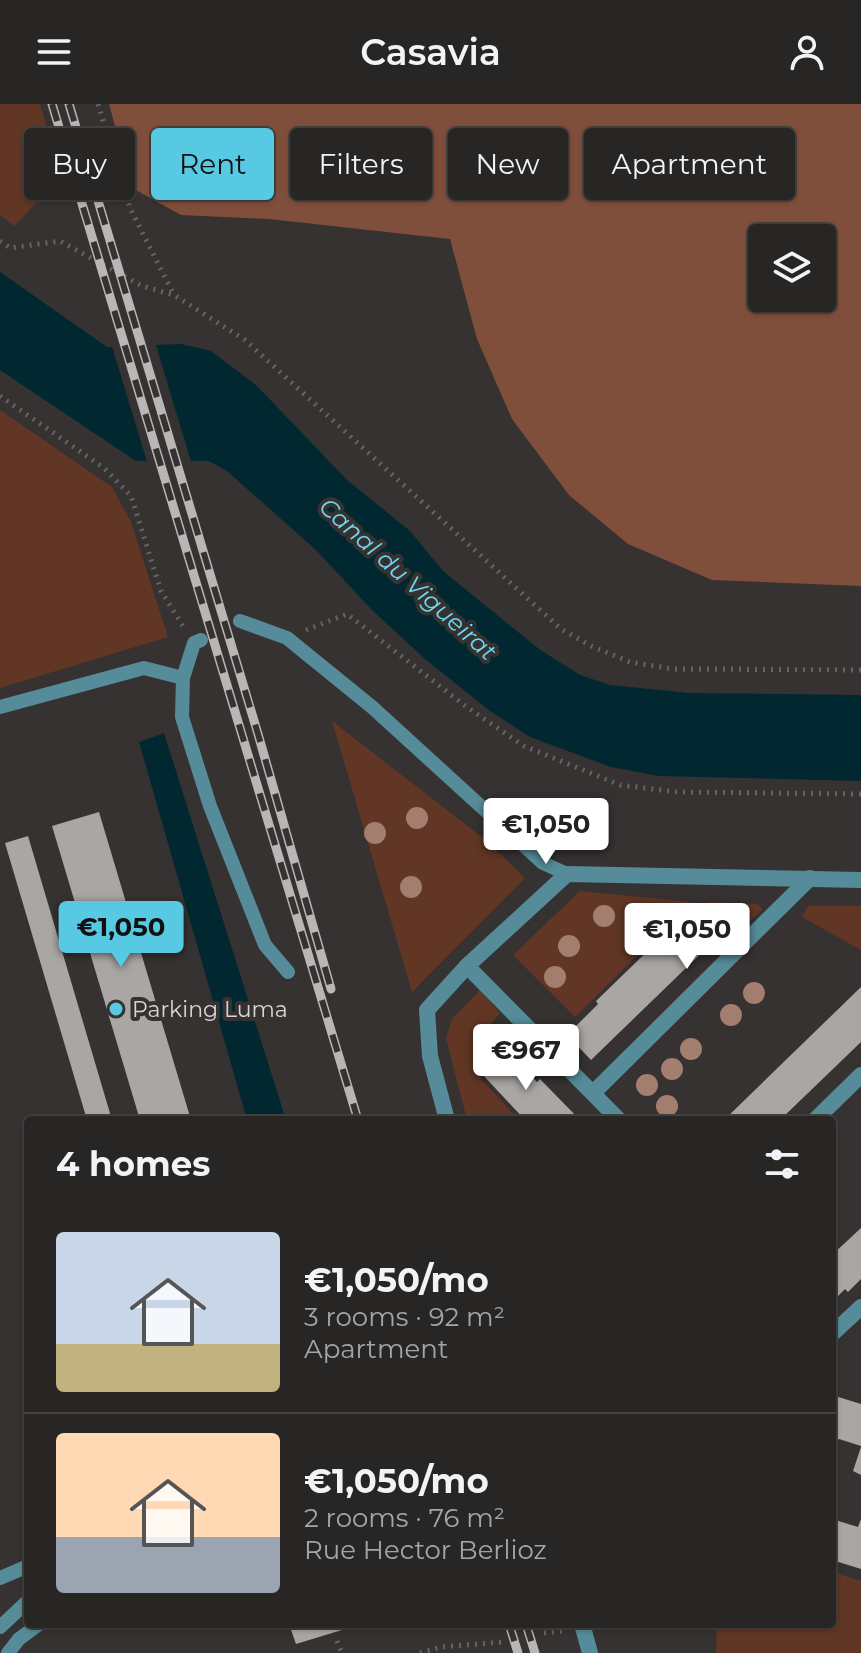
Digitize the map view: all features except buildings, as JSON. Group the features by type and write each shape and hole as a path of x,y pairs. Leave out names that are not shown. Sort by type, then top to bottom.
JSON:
{"street":[{"path":"446,1116 430,1056 427,1010 467,966 567,874 861,880"},
{"path":"593,1093 810,878"},
{"path":"467,966 615,1116"},
{"path":"819,1116 861,1075"},
{"path":"836,1330 861,1307"},
{"path":"583,1628 590,1653"}],"lane":[{"path":"240,621 287,638 372,707 543,863 567,874"},
{"path":"198,642 183,678 182,717 210,806 265,945 288,972"},
{"path":"0,707 144,668 183,678"},
{"path":"0,1578 24,1568"},
{"path":"0,1627 24,1605"},
{"path":"8,1653 34,1628"}],"path":[{"path":"98,104 130,208 174,295"},
{"path":"0,241 10,248 60,241 142,286 174,295 245,340 561,629 591,646 630,662 673,669 861,670"},
{"path":"0,396 104,468 131,496 161,591 198,642"},
{"path":"287,638 347,614 468,708 524,746 620,785 678,792 861,794"},
{"path":"337,1641 342,1653"},
{"path":"420,1653 441,1647 504,1642"}],"shaded area":[{"path":"0,104 40,104 47,128 24,128 24,200 38,200 15,226 0,215"},
{"path":"109,104 861,104 861,586 712,580 628,544 569,495 512,419 477,339 450,239 269,219 181,215 154,200 274,200 274,128 151,128 151,198 135,190 135,128 116,128"},
{"path":"0,410 112,487 131,522 168,637 0,688"},
{"path":"332,721 487,841 525,878 412,992"},
{"path":"580,891 691,902 575,1017 513,955"},
{"path":"709,902 757,904 763,909 729,940 699,910"},
{"path":"808,906 861,906 861,950 802,917"},
{"path":"480,990 500,1013 490,1025 505,1042 476,1073 515,1116 466,1116 446,1038 452,1019"},
{"path":"836,1573 861,1581 861,1653 716,1653 717,1628 836,1628"}],"water":[{"name":"Canal du Vigueirat","path":"0,272 107,347 181,344 211,351 256,385 347,480 410,531 443,571 539,649 580,675 610,685 689,693 861,695 861,781 659,776 611,767 530,737 490,711 425,659 371,609 316,550 227,471 209,461 136,461 0,370"},
{"path":"164,733 285,1116 246,1116 139,742"}],"pier":[{"path":"155,342 192,465 148,465 111,343"}],"railway":[{"path":"52,104 357,1116"},
{"path":"69,104 331,989"},
{"path":"510,1628 518,1653"},
{"path":"527,1628 535,1653"}],"place":[{"name":"Parking Luma","path":"116,1009"}]}
